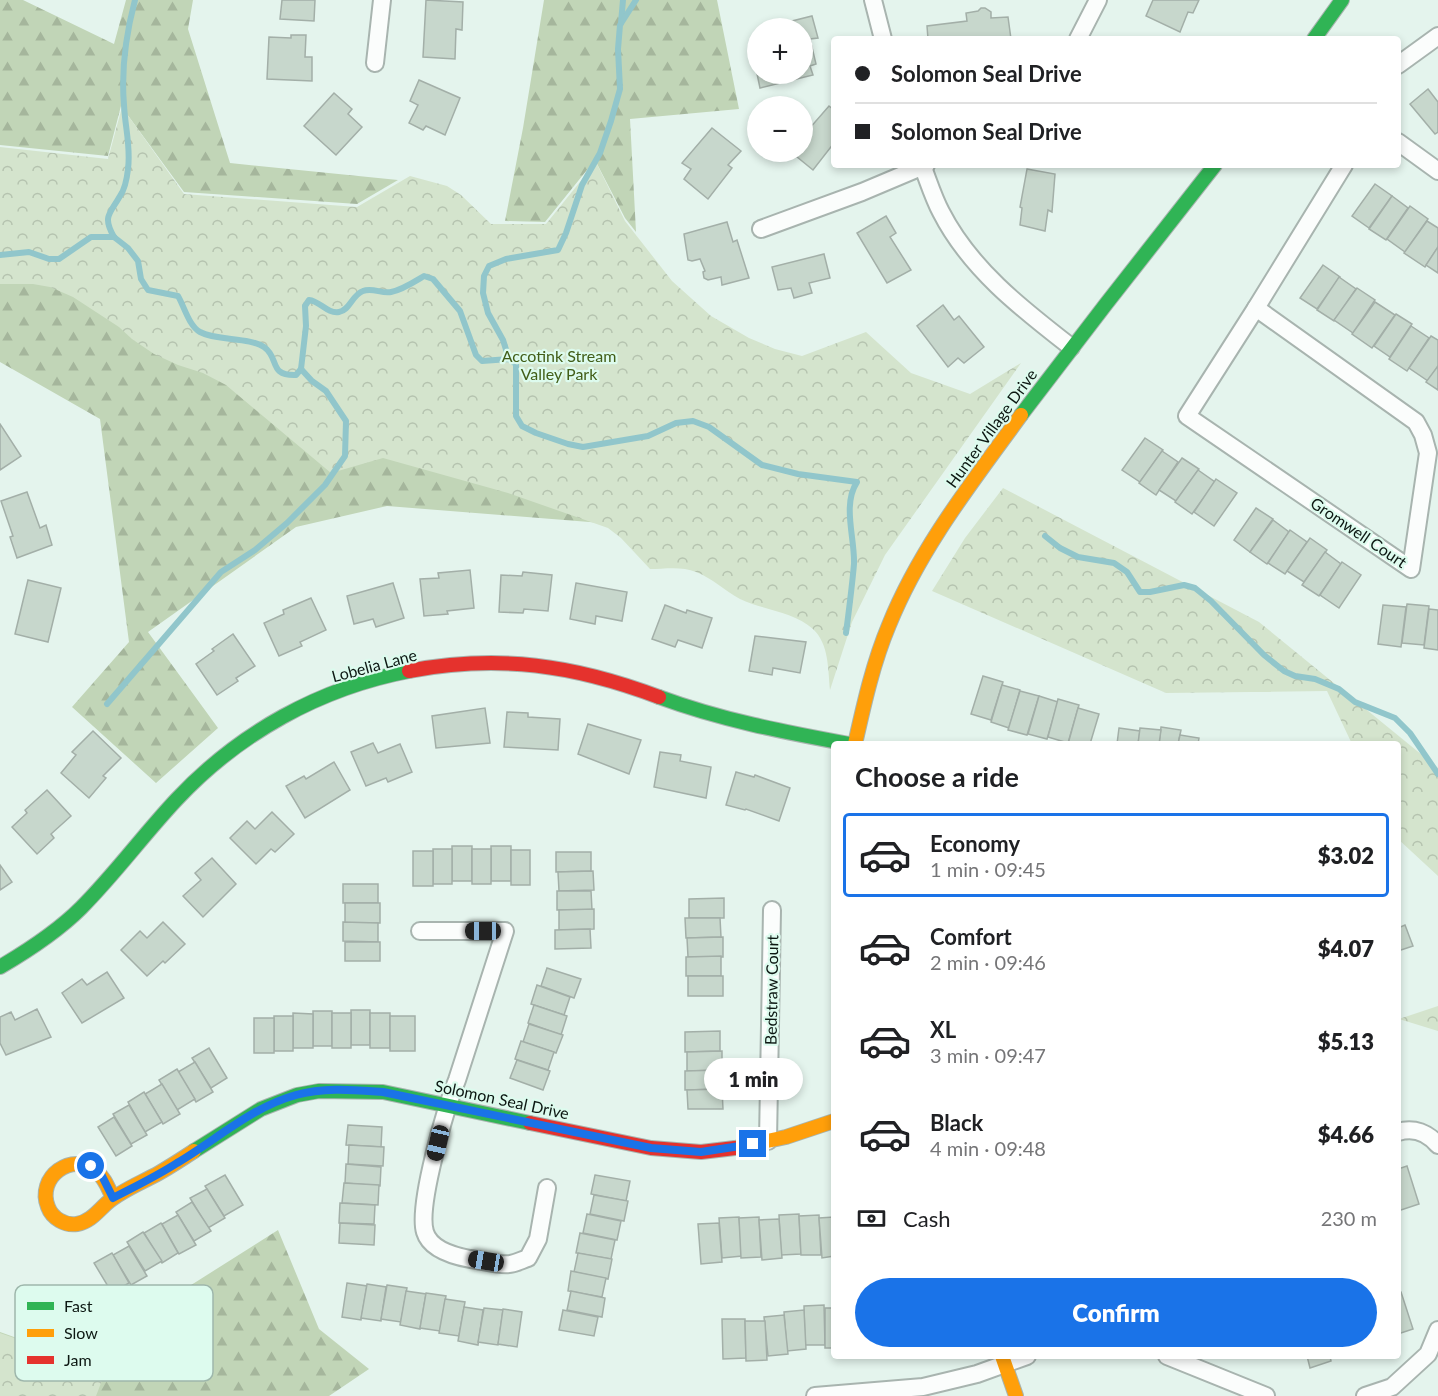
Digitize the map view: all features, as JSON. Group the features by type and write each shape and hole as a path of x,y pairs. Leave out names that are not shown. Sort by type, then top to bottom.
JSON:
{"street":[{"path":"375,63 382,0"},
{"path":"873,0 882,36"},
{"path":"1080,36 1098,0"},
{"path":"1316,36 1342,0"},
{"path":"1401,63 1438,36"},
{"path":"1401,144 1438,171"},
{"path":"761,229 862,192 918,168"},
{"path":"924,168 941,213 963,246 988,277 1011,300 1071,347"},
{"name":"Hunter Village Drive","path":"856,741 871,671 889,624 906,587 949,516 1071,347 1213,168"},
{"name":"Gromwell Court","path":"1256,308 1416,422 1423,435 1428,453 1411,569 1187,416 1342,168"},
{"name":"Lobelia Lane","path":"0,967 29,950 80,908 178,797 222,757 268,724 298,708 332,693 371,680 415,669 456,663 538,664 582,671 621,682 700,711 755,727 832,741"},
{"name":"Bedstraw Court","path":"768,1141 772,910"},
{"path":"420,931 505,931 457,1080 447,1104 429,1182 424,1216 425,1232 435,1247 463,1257 509,1264 528,1258 538,1239 547,1188"},
{"name":"Solomon Seal Drive","path":"113,1198 101,1174 91,1166 79,1163 54,1172 46,1183 46,1203 50,1212 64,1223 84,1222 94,1217 113,1198 177,1163 272,1104 297,1095 338,1089 383,1092 651,1148 701,1152 739,1148 786,1137 831,1122"},
{"path":"1401,1131 1408,1128 1430,1136 1438,1145"},
{"path":"1365,1396 1392,1388 1428,1354 1438,1330"},
{"path":"1174,1359 1266,1396"},
{"path":"815,1396 923,1388 1004,1360 1016,1396"}],"green space":[{"path":"0,0 23,0 114,44 126,0 193,0 188,29 230,163 398,180 357,204 184,192 121,106 108,156 0,145"},
{"path":"544,0 717,0 739,109 630,119 636,232 625,218 595,160 545,222 505,221"},
{"name":"Accotink Stream Valley Park","path":"122,107 184,194 357,207 410,176 447,186 461,195 491,224 546,224 596,162 625,221 672,281 711,316 749,338 775,349 802,356 866,332 911,373 970,394 1021,363 885,555 852,622 830,690 827,657 822,642 813,629 796,618 740,599 691,570 650,569 621,538 608,528 508,493 383,458 331,473 226,385 203,373 154,354 119,327 73,297 50,287 33,284 0,284 0,147 108,159"},
{"path":"0,281 32,281 57,287 194,367 382,455 454,474 602,523 387,506 296,527 148,632 218,728 156,783 72,707 129,642 100,419 0,362"},
{"path":"1003,488 1259,622 1438,768 1438,876 1401,842 1401,741 1351,741 1327,691 1166,693 932,591 965,538"},
{"path":"1438,1006 1438,1031 1401,1020"},
{"path":"278,1230 319,1329 369,1369 329,1396 0,1396 0,1332 15,1337 15,1381 213,1381 213,1285 191,1285"},
{"path":"0,1333 15,1338 15,1381 102,1381 96,1396 0,1396"}],"building":[{"path":"282,0 315,0 314,21 280,19"},
{"path":"426,0 463,2 462,30 456,29 455,59 423,57"},
{"path":"1153,0 1199,0 1193,13 1188,12 1180,32 1146,16"},
{"path":"985,8 991,12 991,18 1008,17 1011,36 928,36 927,26 967,21 966,13"},
{"path":"813,20 818,38 813,39"},
{"path":"291,35 306,35 305,57 312,57 312,81 267,79 269,37 291,38"},
{"path":"419,80 460,98 445,135 426,126 423,130 409,123 418,105 410,101"},
{"path":"759,84 776,84 760,88"},
{"path":"1428,89 1438,102 1438,132 1435,134 1410,104"},
{"path":"334,93 352,109 348,114 362,127 336,155 304,126"},
{"path":"829,106 831,108 831,147 813,170 803,162 813,162 813,124"},
{"path":"712,128 741,151 728,165 732,168 708,199 684,179 691,169 682,163"},
{"path":"1027,169 1055,174 1052,212 1048,210 1045,231 1020,225 1022,208 1020,207"},
{"path":"1375,184 1392,196 1369,228 1352,216"},
{"path":"1392,196 1408,208 1386,240 1369,229"},
{"path":"1410,206 1428,219 1405,252 1387,239"},
{"path":"886,216 896,233 890,237 911,270 887,283 857,233"},
{"path":"1427,221 1438,228 1438,247 1425,267 1404,253"},
{"path":"727,222 733,242 737,240 749,278 722,285 721,277 708,280 704,278 703,272 705,271 700,259 688,260 684,234"},
{"path":"1438,247 1438,273 1426,265"},
{"path":"824,254 830,278 809,283 812,293 794,298 791,288 778,290 772,267"},
{"path":"1323,265 1340,277 1317,309 1300,298"},
{"path":"1339,277 1356,289 1334,321 1317,310"},
{"path":"1357,288 1375,300 1353,333 1334,320"},
{"path":"1375,302 1395,315 1372,348 1352,334"},
{"path":"943,305 954,320 959,316 984,347 964,363 958,358 948,367 917,326"},
{"path":"1396,314 1412,324 1390,357 1374,346"},
{"path":"1411,326 1429,338 1407,371 1389,359"},
{"path":"1431,336 1438,340 1438,366 1428,381 1409,368"},
{"path":"1438,366 1438,390 1426,382"},
{"path":"0,424 21,456 0,470"},
{"path":"1145,438 1163,450 1140,482 1122,470"},
{"path":"1162,451 1178,462 1156,495 1139,483"},
{"path":"1182,458 1199,469 1176,501 1159,490"},
{"path":"1198,470 1215,482 1192,514 1175,502"},
{"path":"1216,479 1237,493 1214,526 1194,512"},
{"path":"27,492 40,528 46,525 52,545 17,558 10,537 13,536 1,501"},
{"path":"1256,508 1273,519 1250,552 1234,540"},
{"path":"1273,520 1289,532 1267,564 1250,552"},
{"path":"1290,530 1307,542 1285,574 1268,563"},
{"path":"1310,538 1327,550 1304,582 1287,571"},
{"path":"1325,552 1341,564 1319,596 1302,585"},
{"path":"1342,562 1361,575 1339,608 1320,595"},
{"path":"470,570 474,608 447,611 448,614 424,616 420,579 439,578 438,573"},
{"path":"523,572 552,575 548,611 524,609 523,613 499,612 501,575 522,576"},
{"path":"28,580 61,588 48,642 15,634"},
{"path":"393,583 404,618 376,627 373,619 354,624 347,596"},
{"path":"576,583 627,592 622,621 596,616 595,624 570,619"},
{"path":"311,598 326,630 300,642 302,646 279,656 264,623 284,614 283,610"},
{"path":"1407,604 1429,606 1424,645 1402,643"},
{"path":"665,605 686,613 687,610 712,618 702,648 678,640 675,647 652,639"},
{"path":"1383,605 1406,607 1401,647 1378,644"},
{"path":"1429,609 1438,610 1438,650 1424,648"},
{"path":"233,634 255,666 236,678 238,681 217,695 196,664"},
{"path":"755,636 806,642 800,673 773,668 772,675 749,671"},
{"path":"983,676 1003,682 991,720 971,714"},
{"path":"1002,685 1020,690 1009,728 991,722"},
{"path":"1020,691 1039,696 1027,735 1008,730"},
{"path":"1039,696 1058,702 1047,739 1028,734"},
{"path":"1058,699 1079,705 1069,741 1048,737"},
{"path":"485,708 490,743 436,748 432,716"},
{"path":"1078,708 1099,714 1091,741 1069,741"},
{"path":"507,712 528,713 528,717 560,719 558,750 504,747"},
{"path":"588,724 641,740 629,774 578,754"},
{"path":"1161,727 1181,730 1179,741 1159,741"},
{"path":"1119,728 1140,731 1138,741 1117,741"},
{"path":"1140,728 1161,730 1159,741 1138,741"},
{"path":"93,731 121,758 103,776 106,778 89,798 61,773 76,755 72,752"},
{"path":"1180,735 1199,738 1198,741 1179,741"},
{"path":"373,743 378,753 400,744 412,772 388,782 386,778 366,786 351,752"},
{"path":"660,752 681,755 680,761 711,767 706,798 654,787"},
{"path":"334,762 350,790 305,818 286,786 304,776 306,779"},
{"path":"736,772 754,777 755,775 790,788 779,821 746,809 726,805"},
{"path":"47,790 71,816 51,834 54,838 37,854 12,827 27,813 25,810"},
{"path":"272,812 294,834 275,852 271,849 256,864 230,838 247,821 255,829"},
{"path":"452,846 472,846 472,881 452,881"},
{"path":"491,846 511,846 511,881 491,881"},
{"path":"433,849 452,849 452,884 433,884"},
{"path":"472,849 491,849 491,884 472,884"},
{"path":"511,850 530,850 530,885 511,885"},
{"path":"413,851 433,851 433,886 413,886"},
{"path":"556,852 591,852 591,871 556,872"},
{"path":"212,858 236,884 203,917 183,896 201,880 195,873"},
{"path":"0,865 12,882 0,890"},
{"path":"593,871 594,890 559,891 558,872"},
{"path":"343,884 378,884 378,903 343,903"},
{"path":"557,891 591,891 592,910 557,910"},
{"path":"724,898 724,918 689,918 689,899"},
{"path":"345,903 380,903 380,923 345,923"},
{"path":"594,909 594,929 559,930 559,910"},
{"path":"685,918 720,918 721,937 686,938"},
{"path":"163,922 185,944 147,976 121,950 140,931 147,938"},
{"path":"343,922 378,923 378,942 343,941"},
{"path":"1405,925 1413,946 1401,950 1401,927"},
{"path":"590,929 591,948 555,949 555,930"},
{"path":"723,937 723,957 688,957 687,938"},
{"path":"345,942 380,942 380,961 345,961"},
{"path":"721,956 721,976 686,976 686,957"},
{"path":"547,968 581,979 574,998 541,986"},
{"path":"107,972 124,998 82,1023 62,993 82,979 87,985"},
{"path":"688,976 723,976 723,996 688,996"},
{"path":"537,985 570,997 564,1015 531,1004"},
{"path":"534,1005 567,1016 561,1035 528,1023"},
{"path":"37,1009 51,1037 6,1055 0,1043 0,1017 11,1012 15,1020"},
{"path":"351,1010 370,1010 370,1045 351,1045"},
{"path":"313,1011 332,1011 332,1046 313,1046"},
{"path":"293,1013 313,1014 313,1048 293,1048"},
{"path":"332,1013 351,1013 351,1048 332,1048"},
{"path":"370,1013 390,1013 390,1048 370,1048"},
{"path":"274,1016 293,1016 293,1051 274,1051"},
{"path":"390,1016 415,1016 415,1051 390,1051"},
{"path":"254,1018 274,1018 274,1053 254,1053"},
{"path":"529,1024 563,1035 556,1053 523,1042"},
{"path":"720,1031 720,1051 685,1052 685,1032"},
{"path":"521,1041 554,1052 548,1070 515,1059"},
{"path":"209,1048 227,1078 211,1088 192,1058"},
{"path":"722,1051 722,1070 687,1071 687,1052"},
{"path":"517,1060 550,1071 543,1090 510,1078"},
{"path":"195,1062 213,1092 196,1102 178,1072"},
{"path":"177,1069 195,1099 177,1110 159,1080"},
{"path":"720,1070 720,1089 685,1090 685,1071"},
{"path":"162,1084 180,1114 163,1124 145,1094"},
{"path":"722,1089 723,1109 688,1109 687,1090"},
{"path":"144,1092 162,1122 145,1132 128,1102"},
{"path":"129,1105 147,1135 131,1144 113,1114"},
{"path":"114,1117 132,1146 116,1156 98,1127"},
{"path":"348,1125 382,1127 381,1147 346,1145"},
{"path":"349,1145 384,1147 383,1166 348,1164"},
{"path":"346,1164 381,1167 380,1186 345,1183"},
{"path":"1407,1166 1419,1204 1401,1210 1401,1168"},
{"path":"225,1175 243,1205 224,1216 205,1186"},
{"path":"595,1175 630,1181 626,1201 591,1194"},
{"path":"344,1183 379,1185 378,1205 342,1203"},
{"path":"207,1189 225,1218 208,1228 190,1198"},
{"path":"594,1195 628,1201 624,1221 590,1214"},
{"path":"192,1202 211,1231 194,1241 176,1212"},
{"path":"340,1203 375,1205 374,1224 339,1223"},
{"path":"587,1214 621,1221 617,1240 583,1233"},
{"path":"799,1214 801,1254 781,1255 779,1215"},
{"path":"178,1215 196,1245 179,1254 162,1224"},
{"path":"819,1215 821,1255 801,1255 799,1216"},
{"path":"739,1217 742,1256 722,1258 719,1218"},
{"path":"759,1217 761,1257 741,1258 739,1218"},
{"path":"831,1217 831,1256 822,1258 819,1218"},
{"path":"779,1219 782,1258 762,1260 759,1220"},
{"path":"161,1223 178,1253 162,1263 144,1233"},
{"path":"340,1223 375,1225 374,1245 339,1243"},
{"path":"719,1223 722,1262 701,1264 698,1224"},
{"path":"143,1232 162,1261 145,1271 127,1242"},
{"path":"580,1233 615,1240 611,1259 576,1253"},
{"path":"129,1246 147,1276 131,1285 113,1255"},
{"path":"112,1253 129,1283 107,1285 94,1263"},
{"path":"578,1253 612,1259 608,1279 574,1272"},
{"path":"571,1271 606,1278 602,1297 568,1291"},
{"path":"347,1283 367,1286 361,1320 342,1317"},
{"path":"367,1284 386,1287 381,1321 361,1318"},
{"path":"387,1285 407,1288 401,1322 381,1319"},
{"path":"406,1291 426,1294 420,1329 400,1325"},
{"path":"571,1291 605,1298 602,1317 567,1310"},
{"path":"1401,1292 1413,1329 1401,1333"},
{"path":"426,1293 446,1296 440,1331 420,1328"},
{"path":"445,1299 465,1302 459,1336 439,1333"},
{"path":"824,1305 825,1345 805,1345 804,1306"},
{"path":"464,1307 483,1310 478,1345 458,1341"},
{"path":"484,1308 503,1310 498,1345 478,1342"},
{"path":"825,1308 831,1308 831,1348 825,1348"},
{"path":"503,1309 522,1312 517,1347 498,1344"},
{"path":"563,1310 598,1317 594,1336 559,1330"},
{"path":"804,1310 806,1349 787,1351 784,1312"},
{"path":"784,1315 788,1354 768,1356 764,1317"},
{"path":"722,1319 745,1319 746,1358 723,1359"},
{"path":"745,1321 765,1321 767,1360 746,1361"},
{"path":"1308,1359 1331,1359 1331,1361 1310,1368"}],"waterway":[{"path":"114,237 108,220 122,193 129,161 123,79 127,39 135,0"},
{"path":"621,23 623,0"},
{"path":"509,359 503,340 488,313 483,293 484,276 489,266 506,259 558,250 582,185 600,153 611,121 620,89 618,49 620,25 636,0"},
{"path":"0,255 29,252 49,259 59,259 91,237 114,237 128,248 138,261 141,279 148,290 178,296 196,329 207,335 250,342 264,347 269,351 281,373 287,375 296,375 301,369 306,326 305,306 309,300 331,311 339,312 343,311 363,291 391,292 404,288 424,276 433,279 460,311 476,355 482,361 509,359 516,364 516,416 522,426 536,433 583,447 648,436 676,423 693,421 709,427 762,465 798,474 857,482 850,501 854,564 846,633"},
{"path":"107,704 221,572 255,550 287,523 325,485 345,456 346,421 326,391 301,369"},
{"path":"1045,536 1060,548 1078,557 1114,563 1127,572 1140,592 1184,585 1195,588 1211,601 1264,655 1284,671 1295,676 1315,679 1339,689 1355,702 1395,718 1410,733 1438,774"}],"traffic: fast":[{"path":"1316,36 1342,0"},
{"path":"1021,415 1213,168"},
{"path":"0,967 22,954 72,917 106,882 177,799 201,775 254,734 283,717 344,689 409,671"},
{"path":"659,697 729,719 834,741"},
{"path":"194,1151 261,1109 297,1095 319,1091 383,1092 530,1123"}],"traffic: slow":[{"path":"856,741 878,654 916,569 966,490 1021,415"},
{"path":"735,1148 786,1137 831,1122"},
{"path":"113,1198 106,1183 96,1171 77,1164 58,1170 47,1186 48,1207 56,1218 68,1224 82,1223 119,1194 194,1151"},
{"path":"1003,1359 1016,1396"}],"traffic: jam":[{"path":"409,671 474,663 536,666 597,677 659,697"},
{"path":"530,1123 651,1148 701,1152 735,1148"}],"route":[{"path":"91,1166 101,1174 113,1198 177,1163 272,1104 297,1095 338,1089 383,1092 447,1104 651,1148 701,1152 739,1148 753,1144"}]}
